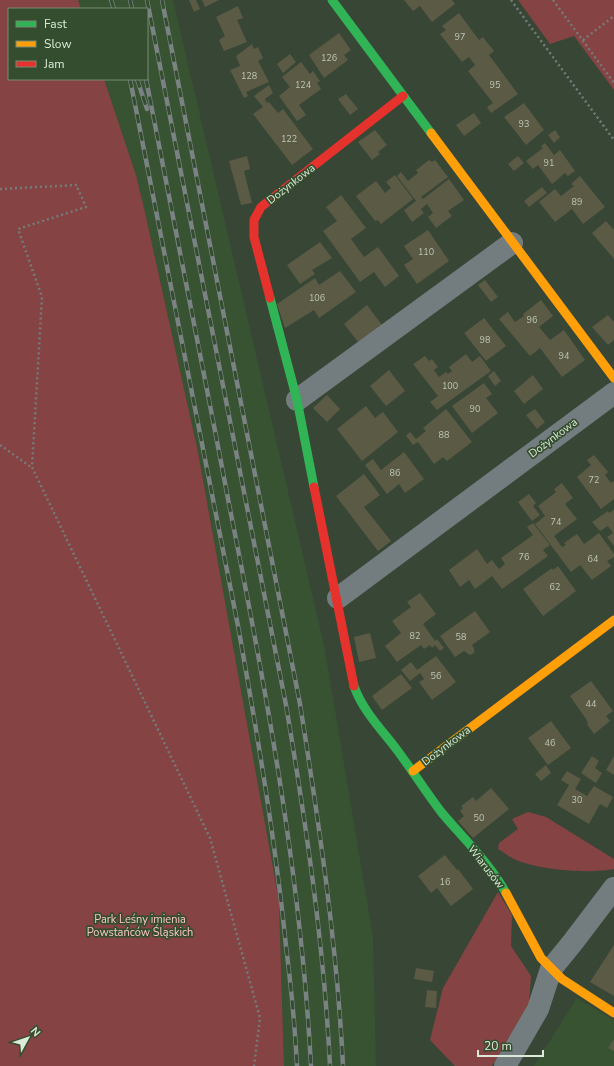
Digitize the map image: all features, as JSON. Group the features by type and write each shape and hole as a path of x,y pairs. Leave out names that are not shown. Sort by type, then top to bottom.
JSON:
{"street":[{"path":"332,0 614,378"},
{"name":"Dożynkowa","path":"403,96 261,207 254,220 254,237 297,400 338,598 354,685 358,697 366,710 413,771 614,620"},
{"path":"297,400 512,243"},
{"name":"Dożynkowa","path":"338,598 614,393"},
{"name":"Wiarusów","path":"413,771 441,811 489,868 505,891 541,958 568,984 614,1013"},
{"path":"505,1066 538,1009 551,969 614,888"}],"path":[{"path":"510,0 614,140"},
{"path":"553,0 614,83"},
{"path":"582,40 614,16"},
{"path":"0,190 77,185 86,207 18,229 42,297 32,468"},
{"path":"0,445 32,468 210,838 260,1018 254,1066"}],"shaded area":[{"path":"78,0 173,0 324,645 373,937 376,1066 284,1066 279,901 198,452 136,175 104,80 148,80 148,8 81,8"},
{"path":"577,998 614,1020 614,1066 534,1066"}],"green space":[{"name":"Park Leśny imienia Powstańców Śląskich","path":"0,0 78,0 81,8 8,8 8,80 104,80 136,175 198,452 279,901 284,1066 0,1066"},
{"path":"518,0 614,0 614,90 574,36 550,44"},
{"path":"528,812 546,817 614,859 614,869 577,871 536,866 512,858 498,849 499,843 518,829 512,819"},
{"path":"498,892 512,915 511,946 531,976 529,1003 492,1066 455,1066 430,1040 443,988"}],"building":[{"path":"189,0 196,0 200,9 194,12"},
{"path":"202,0 219,0 205,7"},
{"path":"404,0 452,0 455,4 432,22 420,6 413,11"},
{"path":"238,6 243,18 237,20 247,42 224,51 219,40 225,36 216,17"},
{"path":"459,13 479,40 483,37 494,51 489,55 518,94 491,113 487,107 493,103 468,71 475,65 469,57 462,62 440,34 446,30 442,26"},
{"path":"339,33 351,50 344,55 348,60 324,78 309,55"},
{"path":"252,44 254,49 258,47 263,58 258,61 269,82 246,92 248,96 244,98 230,70 240,66 236,56"},
{"path":"290,54 296,62 283,73 277,64"},
{"path":"301,62 310,74 313,71 320,81 317,83 321,89 299,105 306,115 297,121 279,96 290,87 282,77"},
{"path":"269,85 273,93 265,99 267,103 269,102 278,113 283,109 313,149 292,165 253,114 263,107 254,96"},
{"path":"346,94 358,109 350,115 338,99"},
{"path":"524,103 544,130 526,145 504,117"},
{"path":"474,113 481,123 464,136 456,125"},
{"path":"375,130 387,145 378,152 380,154 372,160 358,142"},
{"path":"555,130 560,137 554,143 548,135"},
{"path":"545,143 554,155 560,150 575,171 568,176 565,173 552,184 538,165 533,169 526,161 543,148 541,146"},
{"path":"247,156 250,169 244,171 252,203 241,205 229,161"},
{"path":"518,156 524,163 514,171 508,164"},
{"path":"429,160 432,162 435,160 448,177 421,197 423,199 449,179 464,200 448,211 452,216 436,228 428,217 433,213 427,204 421,209 424,213 412,222 404,210 416,201 397,176 401,172 408,181 418,173 416,170"},
{"path":"395,175 413,199 381,224 378,220 375,221 356,196 376,181 385,193 391,188 386,182"},
{"path":"580,176 605,207 583,224 572,209 555,222 539,202 555,189 561,196 574,186 571,184"},
{"path":"542,187 547,193 529,207 524,201"},
{"path":"341,195 366,228 351,239 364,257 378,247 399,276 385,287 374,272 360,282 323,231 337,221 326,207"},
{"path":"606,221 613,229 614,228 614,259 592,233"},
{"path":"428,230 449,261 417,284 404,265 413,259 404,246"},
{"path":"320,242 332,258 312,270 315,274 300,284 287,265"},
{"path":"340,271 356,292 319,318 314,310 285,328 277,304 315,278 319,285"},
{"path":"485,280 498,297 491,302 478,285"},
{"path":"541,300 553,316 539,327 550,340 564,330 585,360 562,377 540,348 530,356 499,319 508,312 515,322 524,316 523,314"},
{"path":"367,305 382,325 359,343 344,324"},
{"path":"608,315 614,322 614,340 608,345 592,327"},
{"path":"484,318 506,346 486,361 464,333"},
{"path":"466,354 472,362 480,356 491,371 437,410 430,402 438,396 413,364 425,356 429,361 432,359 438,367 434,370 439,377 446,372 448,374 452,371 449,367"},
{"path":"389,370 405,391 386,406 370,386"},
{"path":"494,371 501,381 495,386 488,376"},
{"path":"533,375 543,389 524,404 514,391"},
{"path":"484,383 492,394 486,398 498,413 472,433 452,406"},
{"path":"327,395 340,409 327,422 313,408"},
{"path":"366,406 375,418 383,412 398,432 362,461 337,429"},
{"path":"446,409 472,442 447,461 443,457 434,464 418,442 413,445 406,436 410,432 416,439 426,431 423,428"},
{"path":"535,409 545,422 537,429 526,415"},
{"path":"404,452 424,479 405,493 399,484 387,494 365,465 373,459 381,470"},
{"path":"594,455 608,472 605,475 611,483 614,481 614,499 601,509 577,477 591,465 587,460"},
{"path":"364,474 380,495 364,507 391,541 378,551 336,496"},
{"path":"562,483 573,498 565,504 577,519 554,536 562,547 566,545 564,543 577,534 584,544 599,533 614,554 614,557 607,561 611,566 592,580 580,565 571,572 535,524 545,516 538,506 556,492 554,489"},
{"path":"529,494 536,503 533,506 540,515 532,521 518,502"},
{"path":"614,510 614,546 607,537 613,533 608,526 600,531 592,522 608,511 609,513"},
{"path":"533,523 550,545 543,550 548,556 502,589 492,576 475,589 469,580 460,587 449,570 477,549 487,564 492,560 499,569 505,564 501,558 533,535 527,527"},
{"path":"558,566 576,591 543,616 523,589 552,568 553,570"},
{"path":"420,593 436,614 423,624 435,641 437,639 444,648 440,651 435,645 432,648 430,645 424,649 421,645 397,662 385,646 401,633 392,621 411,607 407,602"},
{"path":"475,611 490,632 472,645 474,648 474,653 470,655 464,651 455,657 440,636"},
{"path":"370,633 376,658 359,662 354,637"},
{"path":"436,656 456,682 432,700 419,682 424,679 420,673 410,681 401,670 411,662 417,670"},
{"path":"401,674 412,688 382,710 372,696"},
{"path":"591,681 613,711 606,716 610,721 594,734 587,724 588,722 570,696"},
{"path":"551,721 571,748 548,765 528,738"},
{"path":"592,756 599,761 595,768 602,773 596,783 581,773"},
{"path":"614,756 614,775 606,770"},
{"path":"546,765 551,773 541,781 535,774"},
{"path":"567,771 581,779 575,789 587,796 594,786 613,797 607,808 600,804 589,824 557,805 569,785 561,780"},
{"path":"491,788 509,809 473,838 458,821 464,816 460,811 463,808 461,806 473,797 476,801"},
{"path":"445,855 473,889 451,906 437,888 431,893 418,876"},
{"path":"614,945 614,996 590,982"},
{"path":"416,968 434,971 432,982 414,979"},
{"path":"427,990 437,991 436,1008 425,1007"},
{"path":"614,1039 614,1051 608,1048"}],"railway":[{"path":"111,0 114,8"},
{"path":"130,0 132,8"},
{"path":"147,0 286,705 319,930 330,1066"},
{"path":"162,0 300,704 332,929 343,1066"},
{"path":"130,80 238,626 252,706 277,865 291,991 297,1066"},
{"path":"137,80 147,109"},
{"path":"146,80 269,713 299,924 311,1066"}],"traffic: fast":[{"path":"332,0 431,133"},
{"path":"270,298 297,400 314,487"},
{"path":"354,686 371,718 400,754 442,813 485,862 500,882 506,893"}],"traffic: slow":[{"path":"431,133 614,378"},
{"path":"413,771 614,620"},
{"path":"506,893 541,958 562,979 614,1013"}],"traffic: jam":[{"path":"270,298 254,237 254,220 261,207 403,96"},
{"path":"314,487 354,686"}]}
